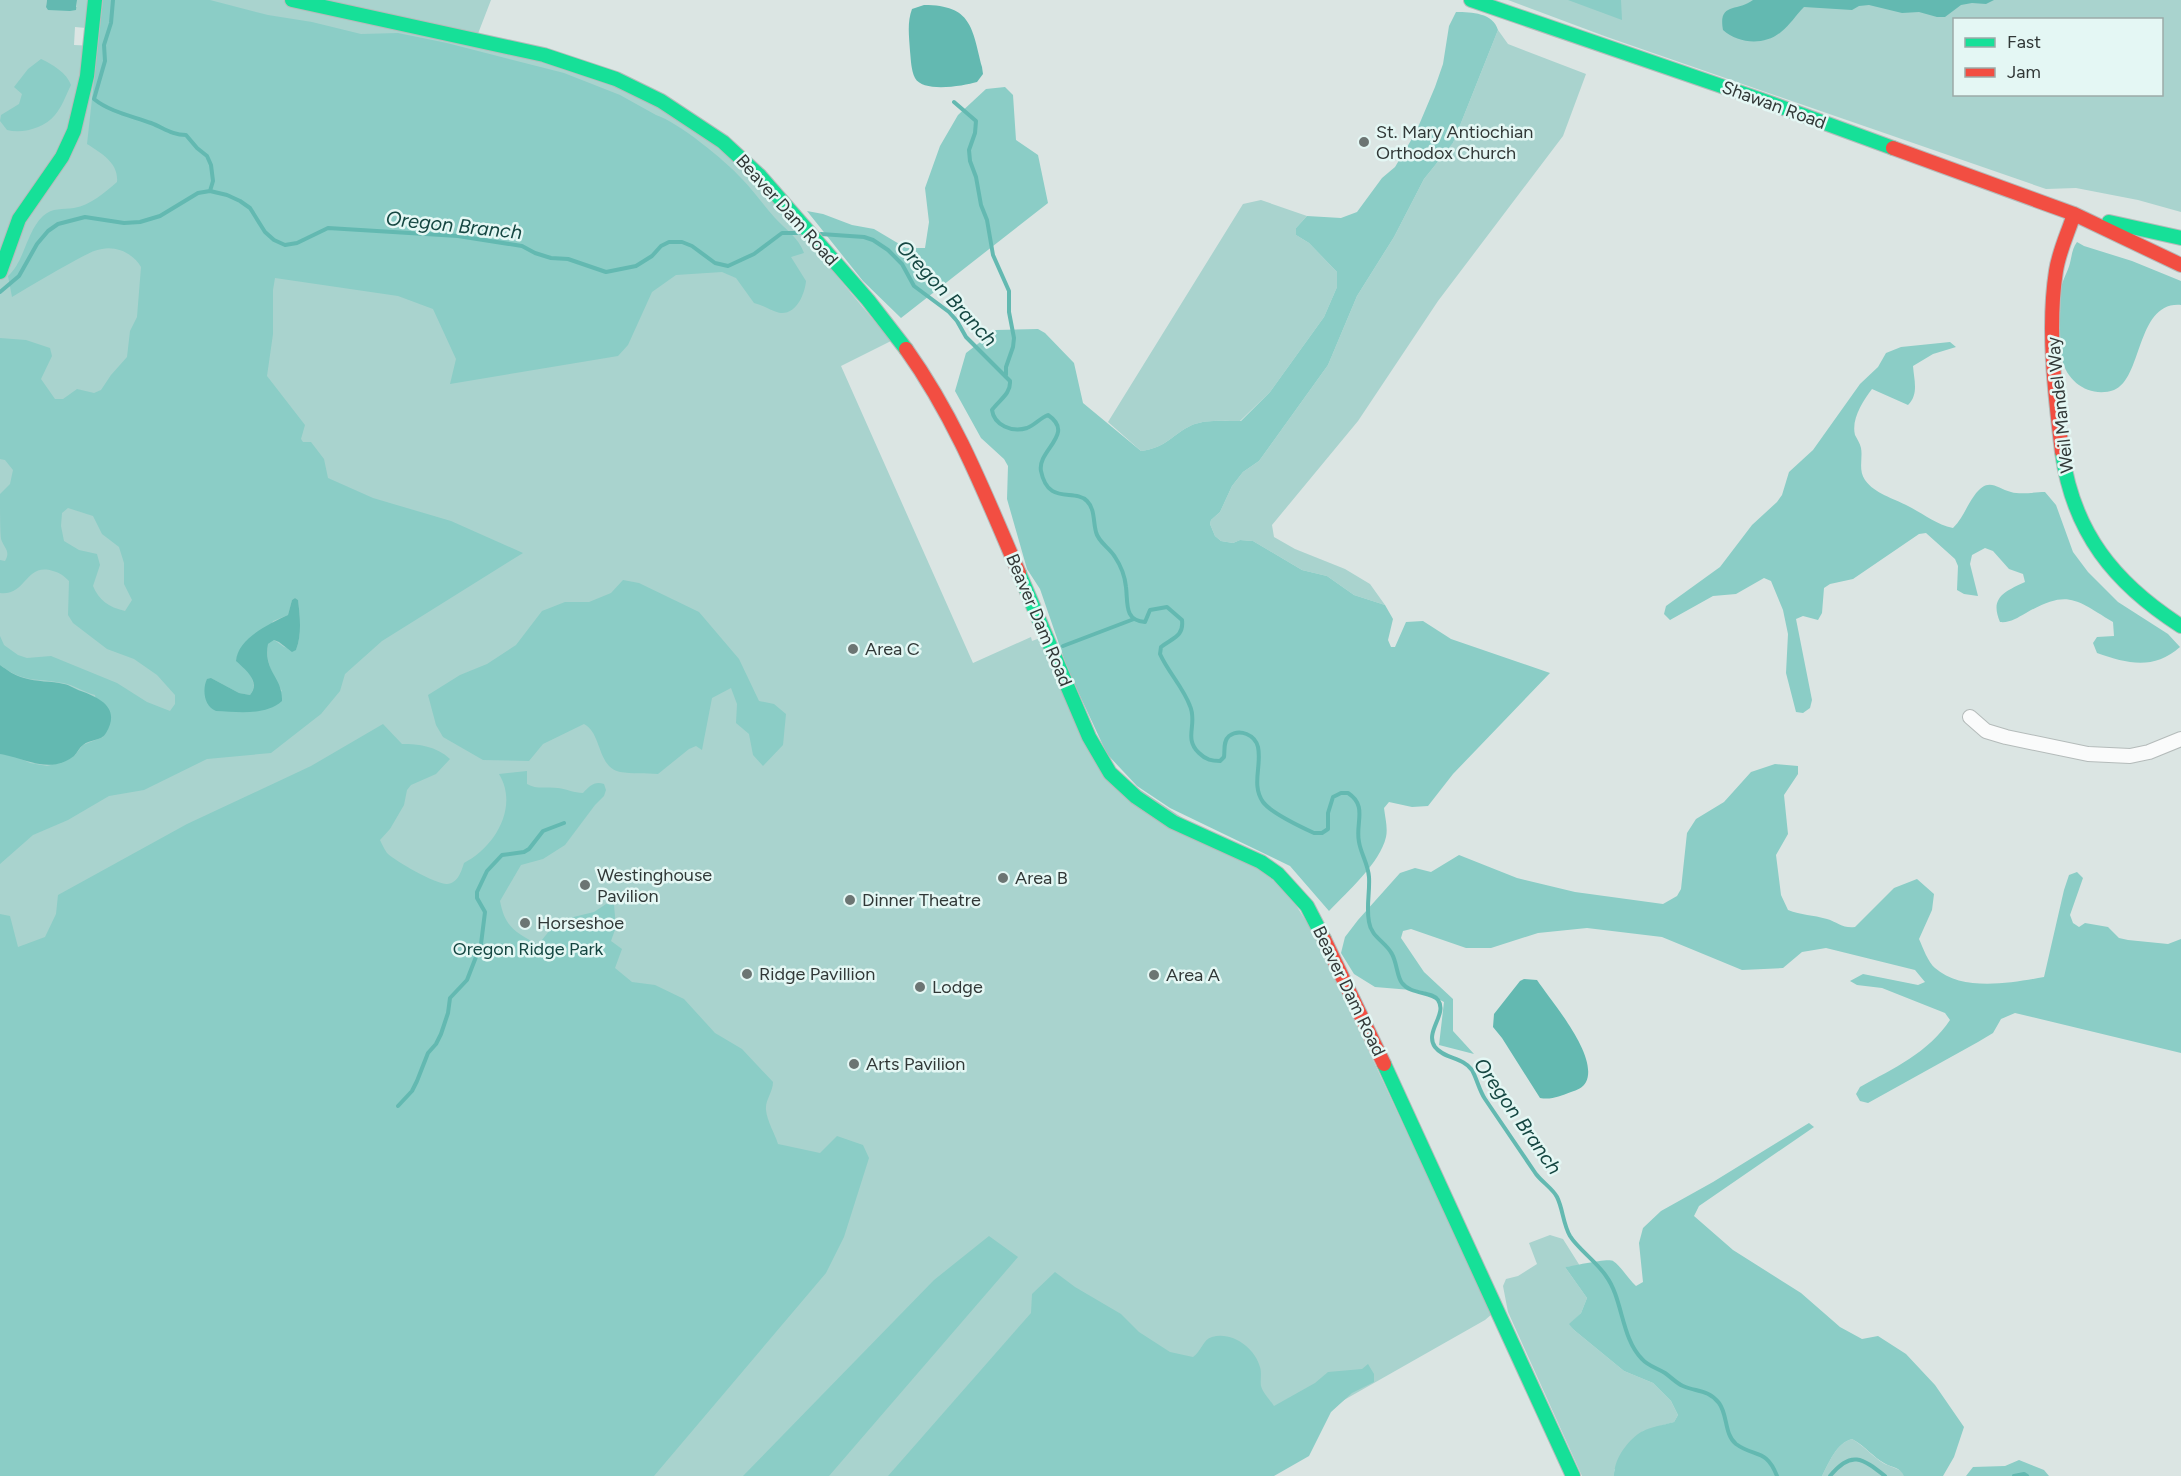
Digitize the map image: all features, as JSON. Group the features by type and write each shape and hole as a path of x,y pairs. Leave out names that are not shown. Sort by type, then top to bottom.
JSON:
{"street":[{"path":"0,272 13,232 24,211 67,148 76,126 89,59 95,0"},
{"name":"Beaver Dam Road","path":"292,0 557,58 622,81 681,112 710,132 760,175 803,224 903,345 947,413 969,458 1089,736 1110,773 1154,811 1261,862 1278,874 1307,906 1410,1120 1573,1476"},
{"name":"Shawan Road","path":"1471,0 1762,100 2074,214 2181,265"},
{"name":"Shawan Road","path":"2074,214 2181,238"},
{"name":"Weil Mandel Way","path":"2074,214 2056,273 2052,318 2065,473 2085,531 2110,569 2141,600 2181,626"},
{"name":"Shawan Road","path":"2151,252 2181,253"},
{"path":"1970,717 1986,731 2006,738 2088,754 2130,756 2150,752 2181,739"}],"green space":[{"name":"Oregon Ridge Park","path":"0,0 47,0 46,7 77,7 77,0 89,0 86,28 75,27 74,45 95,46 102,0 491,0 474,44 591,75 678,116 755,178 891,341 841,366 973,663 1031,637 1032,641 1040,638 1094,759 1259,869 1287,891 1313,932 1492,1314 1256,1450 1216,1476 0,1476"},
{"path":"103,0 210,0 268,15 312,22 361,34 398,33 564,73 620,95 676,125 735,171 795,238 804,253 791,257 806,281 802,297 796,306 792,310 781,313 754,303 736,278 722,272 676,275 652,292 628,345 618,356 450,384 456,359 433,309 398,296 275,278 273,334 267,376 305,425 301,439 303,442 311,442 324,459 328,478 373,498 451,521 523,553 382,641 345,674 340,691 321,714 271,753 207,759 144,790 109,796 68,820 33,835 0,864 0,754 47,766 63,762 75,755 83,745 103,737 95,695 67,684 30,679 8,671 0,665 0,636 4,645 18,655 27,658 51,656 117,683 147,702 170,711 175,704 175,695 157,675 134,659 107,649 73,623 68,615 69,581 61,574 44,569 37,571 16,590 0,593 0,560 5,561 7,555 1,539 0,494 10,484 13,470 5,460 0,459 0,338 26,340 50,348 52,356 41,379 55,399 63,399 77,389 94,393 101,390 127,357 130,331 137,317 141,267 130,255 108,248 89,253 12,297 8,276 14,270 33,230 43,216 54,210 86,204 117,182 117,175 112,164 87,144","holes":["68,508 93,516 102,534 119,547 124,563 124,584 132,600 125,611 105,602 95,591 93,586 100,565 97,554 79,550 64,541 61,526 62,513","295,598 298,600 300,625 296,650 284,647 274,640 268,644 267,651 273,674 282,691 243,711 216,711 211,678 239,693 250,695 253,687 250,674 273,621 288,615 292,600"]},
{"path":"1508,0 2181,0 2181,212 2138,200 2076,188 2046,189 1607,37"},
{"path":"1568,0 1621,0 1622,20"},
{"path":"1456,12 1475,13 1487,17 1492,20 1498,30 1453,143 1424,179 1394,237 1357,296 1328,365 1259,461 1243,472 1232,486 1220,512 1210,524 1215,536 1221,541 1233,543 1240,540 1253,541 1302,570 1327,576 1354,595 1385,605 1393,619 1388,640 1391,647 1395,647 1406,622 1423,621 1451,639 1550,673 1453,774 1428,806 1412,807 1389,802 1384,808 1387,826 1383,847 1370,867 1329,911 1290,866 1170,808 1137,786 1107,754 1068,670 1040,589 1027,569 1007,499 1008,466 1004,459 981,438 955,391 966,353 996,330 1038,329 1045,333 1074,363 1083,403 1141,451 1157,447 1198,423 1241,421 1270,392 1324,317 1337,287 1337,272 1309,243 1296,235 1296,228 1307,216 1341,218 1357,212 1382,178 1395,167 1416,132 1435,87 1443,64 1449,26"},
{"path":"1498,30 1508,44 1586,74 1563,136 1438,301 1358,421 1272,525 1274,537 1295,549 1345,569 1370,584 1385,605 1354,595 1327,576 1302,570 1253,541 1240,540 1233,543 1221,541 1215,536 1210,524 1220,512 1232,486 1243,472 1259,461 1328,365 1357,296 1394,237 1424,179 1453,143"},
{"path":"41,59 59,69 69,81 71,85 64,101 55,115 39,127 20,131 7,130 0,121 1,115 19,104 22,94 14,87 28,69"},
{"path":"1005,87 1013,95 1016,140 1038,155 1048,203 901,318 863,281 807,211 823,214 852,225 874,229 906,248 925,248 929,222 925,188 940,146 958,115 986,89"},
{"path":"1261,200 1307,216 1296,228 1296,235 1309,243 1337,272 1337,287 1324,317 1270,392 1240,421 1198,423 1157,447 1141,451 1108,422 1243,204"},
{"path":"2077,242 2181,281 2181,305 2166,307 2156,315 2148,327 2130,372 2123,383 2114,390 2105,392 2089,390 2081,386 2069,375 2062,359 2061,289"},
{"path":"1950,342 1956,347 1933,354 1913,366 1915,392 1908,405 1872,389 1865,399 1856,417 1854,429 1861,448 1861,468 1865,480 1879,492 1953,528 1974,496 1984,486 1992,485 2019,493 2045,492 2056,505 2073,552 2088,572 2118,602 2168,634 2180,647 2160,659 2140,663 2119,660 2097,653 2093,643 2097,637 2114,636 2113,622 2071,600 2052,601 2013,620 2000,622 1997,613 1998,601 2006,592 2025,582 2023,574 2009,569 1993,551 1985,548 1972,555 1970,564 1978,596 1964,594 1957,590 1958,566 1955,559 1926,533 1919,534 1853,579 1830,584 1824,588 1822,613 1818,620 1803,616 1796,619 1812,700 1810,708 1803,713 1796,712 1786,673 1788,634 1783,610 1771,581 1764,578 1736,594 1713,596 1670,620 1664,614 1666,606 1720,567 1752,525 1777,502 1782,495 1789,472 1813,450 1860,384 1878,367 1886,353 1901,347"},
{"path":"623,580 639,583 699,612 739,659 759,701 774,704 786,714 783,745 763,766 753,755 749,734 736,723 737,704 731,688 712,698 702,750 696,746 689,749 658,774 625,773 613,769 603,757 590,728 584,724 543,744 529,761 483,760 443,737 436,725 428,695 460,675 487,664 516,645 542,611 565,602 589,602 611,593"},
{"path":"383,724 402,744 427,747 439,751 450,759 436,774 411,785 407,790 404,805 390,829 380,840 391,857 441,883 451,883 456,879 464,863 485,847 501,825 506,800 505,787 499,774 527,771 527,784 531,786 558,788 580,793 595,784 604,784 606,790 604,796 565,845 543,859 521,865 500,901 505,917 513,928 538,945 557,921 594,912 606,904 614,905 616,927 611,941 622,949 615,968 632,982 655,985 684,999 715,1033 742,1049 773,1082 766,1110 778,1144 820,1153 837,1136 863,1145 869,1158 844,1237 826,1273 654,1476 0,1476 0,914 10,916 18,947 45,937 56,914 58,895 187,824 311,766"},
{"path":"1775,764 1798,766 1798,774 1784,795 1788,834 1776,855 1781,895 1788,910 1827,919 1847,927 1855,927 1894,888 1917,879 1934,894 1932,910 1919,939 1932,965 1946,976 1959,980 1987,984 2002,983 2044,977 2064,890 2069,875 2077,872 2083,878 2070,915 2073,923 2079,927 2085,923 2108,927 2119,938 2128,940 2168,944 2181,939 2181,1053 2015,1013 2001,1019 1993,1033 1868,1103 1860,1101 1856,1094 1860,1087 1921,1051 1950,1020 1945,1013 1882,988 1857,985 1850,981 1863,974 1918,985 1925,982 1915,970 1826,948 1802,952 1783,968 1742,970 1662,937 1587,928 1538,933 1491,948 1466,948 1411,929 1403,931 1401,938 1424,972 1453,999 1453,1031 1474,1054 1439,1045 1444,1002 1423,991 1375,987 1354,974 1341,953 1345,937 1400,873 1415,868 1431,872 1459,855 1517,878 1575,892 1663,904 1677,896 1681,889 1687,833 1696,819 1724,802 1751,772"},
{"path":"1809,1123 1814,1127 1699,1206 1694,1216 1733,1250 1801,1293 1840,1327 1862,1339 1878,1336 1906,1354 1935,1385 1964,1427 1954,1457 1943,1476 1904,1476 1898,1469 1880,1461 1852,1439 1837,1449 1822,1476 1614,1476 1616,1463 1631,1440 1652,1427 1674,1422 1678,1415 1671,1401 1653,1383 1624,1371 1569,1324 1581,1313 1587,1298 1565,1267 1610,1260 1619,1266 1636,1286 1643,1282 1639,1243 1643,1228 1661,1211"},
{"path":"1550,1235 1563,1239 1580,1266 1565,1267 1587,1298 1581,1313 1570,1324 1574,1330 1624,1371 1653,1383 1671,1401 1678,1415 1674,1422 1643,1431 1614,1470 1614,1476 1582,1476 1508,1312 1503,1286 1506,1279 1518,1276 1537,1264 1529,1243"},
{"path":"989,1236 1018,1257 829,1476 743,1476 934,1280"},
{"path":"1055,1272 1075,1287 1121,1314 1139,1332 1170,1352 1193,1357 1206,1340 1220,1336 1227,1336 1242,1343 1257,1360 1261,1369 1261,1386 1274,1406 1315,1383 1328,1372 1362,1369 1368,1364 1374,1374 1374,1382 1352,1393 1331,1412 1309,1456 1274,1476 888,1476 1031,1313 1032,1294"},
{"path":"1852,1439 1883,1463 1905,1474 1904,1476 1822,1476 1837,1449"},
{"path":"2019,1460 2044,1470 2049,1476 1966,1476 1973,1467 2005,1466"}],"shaded area":[{"path":"47,0 77,0 76,10 48,10"},
{"path":"1753,0 1994,0 1986,4 1961,5 1945,17 1919,12 1902,13 1869,5 1859,6 1852,10 1804,7 1781,32 1767,40 1752,42 1729,35 1723,30 1723,15 1730,9"},
{"path":"924,5 952,9 967,21 972,30 982,67 983,74 977,82 934,87 919,83 915,78 911,61 909,19 912,9"},
{"path":"295,598 298,600 300,625 296,650 292,652 274,640 268,644 268,661 280,686 282,701 268,709 251,712 212,709 205,697 207,679 211,678 239,693 250,695 253,690 253,681 248,672 236,661 238,653 248,639 288,615 292,600"},
{"path":"0,665 21,677 66,685 101,701 110,711 111,717 106,733 83,745 74,756 65,762 56,764 37,764 0,754"},
{"path":"1524,979 1537,980 1580,1044 1588,1071 1586,1082 1578,1090 1556,1097 1540,1098 1493,1027 1494,1014"}],"waterway":[{"path":"113,0 111,23 104,45 105,61 94,99 114,110 172,133 186,135 207,156 211,165 213,181 210,191"},
{"path":"954,102 976,121 975,133 969,150 970,161 987,220 993,255 1009,291 1009,312 1014,338 1006,375"},
{"name":"Oregon Branch","path":"0,292 19,276 37,244 48,231 58,224 85,217 124,223 140,222 160,216 198,193 210,191 227,195 250,208 265,232 274,240 285,245 297,243 328,228 458,236 522,246 551,258 568,259 606,272 636,266 669,242 682,242 692,246 715,263 728,266 754,254 782,233 801,233"},
{"name":"Oregon Branch","path":"821,234 864,237 873,240 888,250 902,264 914,286 949,312 966,337 1010,381 1007,393 992,410 1000,424 1021,429 1030,427 1048,415 1056,422 1057,436 1041,463 1044,482 1049,489 1055,492 1082,497 1090,504 1097,536 1113,554 1122,572 1130,615 1138,621 1145,622 1150,610 1167,607 1182,620 1179,634 1161,647 1160,654 1190,706 1193,719 1192,742 1199,753 1209,760 1220,761 1224,757 1225,743 1229,736 1238,733 1250,736 1258,747 1257,782 1263,802 1279,815 1314,833 1322,833 1328,829 1328,813 1333,797 1341,793 1348,793 1358,803 1359,842 1369,877 1370,927 1392,954 1402,983 1406,987 1431,995 1438,1000 1440,1011 1432,1035 1435,1047 1472,1070 1485,1099 1536,1174 1555,1194 1570,1236 1612,1285 1630,1340 1642,1359 1680,1385 1715,1398 1722,1408 1732,1440 1743,1448 1764,1457 1769,1461 1777,1476"},
{"path":"1063,646 1134,619"},
{"path":"398,1106 412,1091 428,1053 441,1034 450,998 467,980 481,944 485,912 477,898 477,892 487,871 502,855 524,852 543,831 564,823"},
{"name":"Oregon Branch","path":"1830,1476 1844,1462 1851,1460 1863,1461 1885,1476"},
{"name":"Oregon Branch","path":"2014,1476 2024,1474 2027,1476"}],"traffic: fast":[{"path":"0,272 19,219 62,157 74,131 87,76 95,0"},
{"path":"292,0 544,55 616,79 661,101 723,142 760,176 868,300 906,349"},
{"path":"1471,0 1762,100 1893,148"},
{"path":"2109,222 2181,238"},
{"path":"2062,452 2076,507 2100,553 2136,592 2181,626"},
{"path":"1019,573 1089,737 1110,773 1136,797 1173,822 1261,862 1278,874 1307,906 1324,939"},
{"path":"1384,1064 1573,1476"}],"traffic: jam":[{"path":"1893,148 2074,214 2181,265"},
{"path":"2062,452 2052,338 2053,293 2057,264 2074,214"},
{"path":"906,349 924,375 955,430 1019,573"},
{"path":"1324,939 1384,1064"}],"place":[{"name":"St. Mary Antiochian Orthodox Church","path":"1364,142"},
{"name":"Area C","path":"853,649"},
{"name":"Area B","path":"1003,878"},
{"name":"Westinghouse Pavilion","path":"585,885"},
{"name":"Dinner Theatre","path":"850,900"},
{"name":"Horseshoe","path":"525,923"},
{"name":"Ridge Pavillion","path":"747,974"},
{"name":"Area A","path":"1154,975"},
{"name":"Lodge","path":"920,987"},
{"name":"Arts Pavilion","path":"854,1064"}]}
